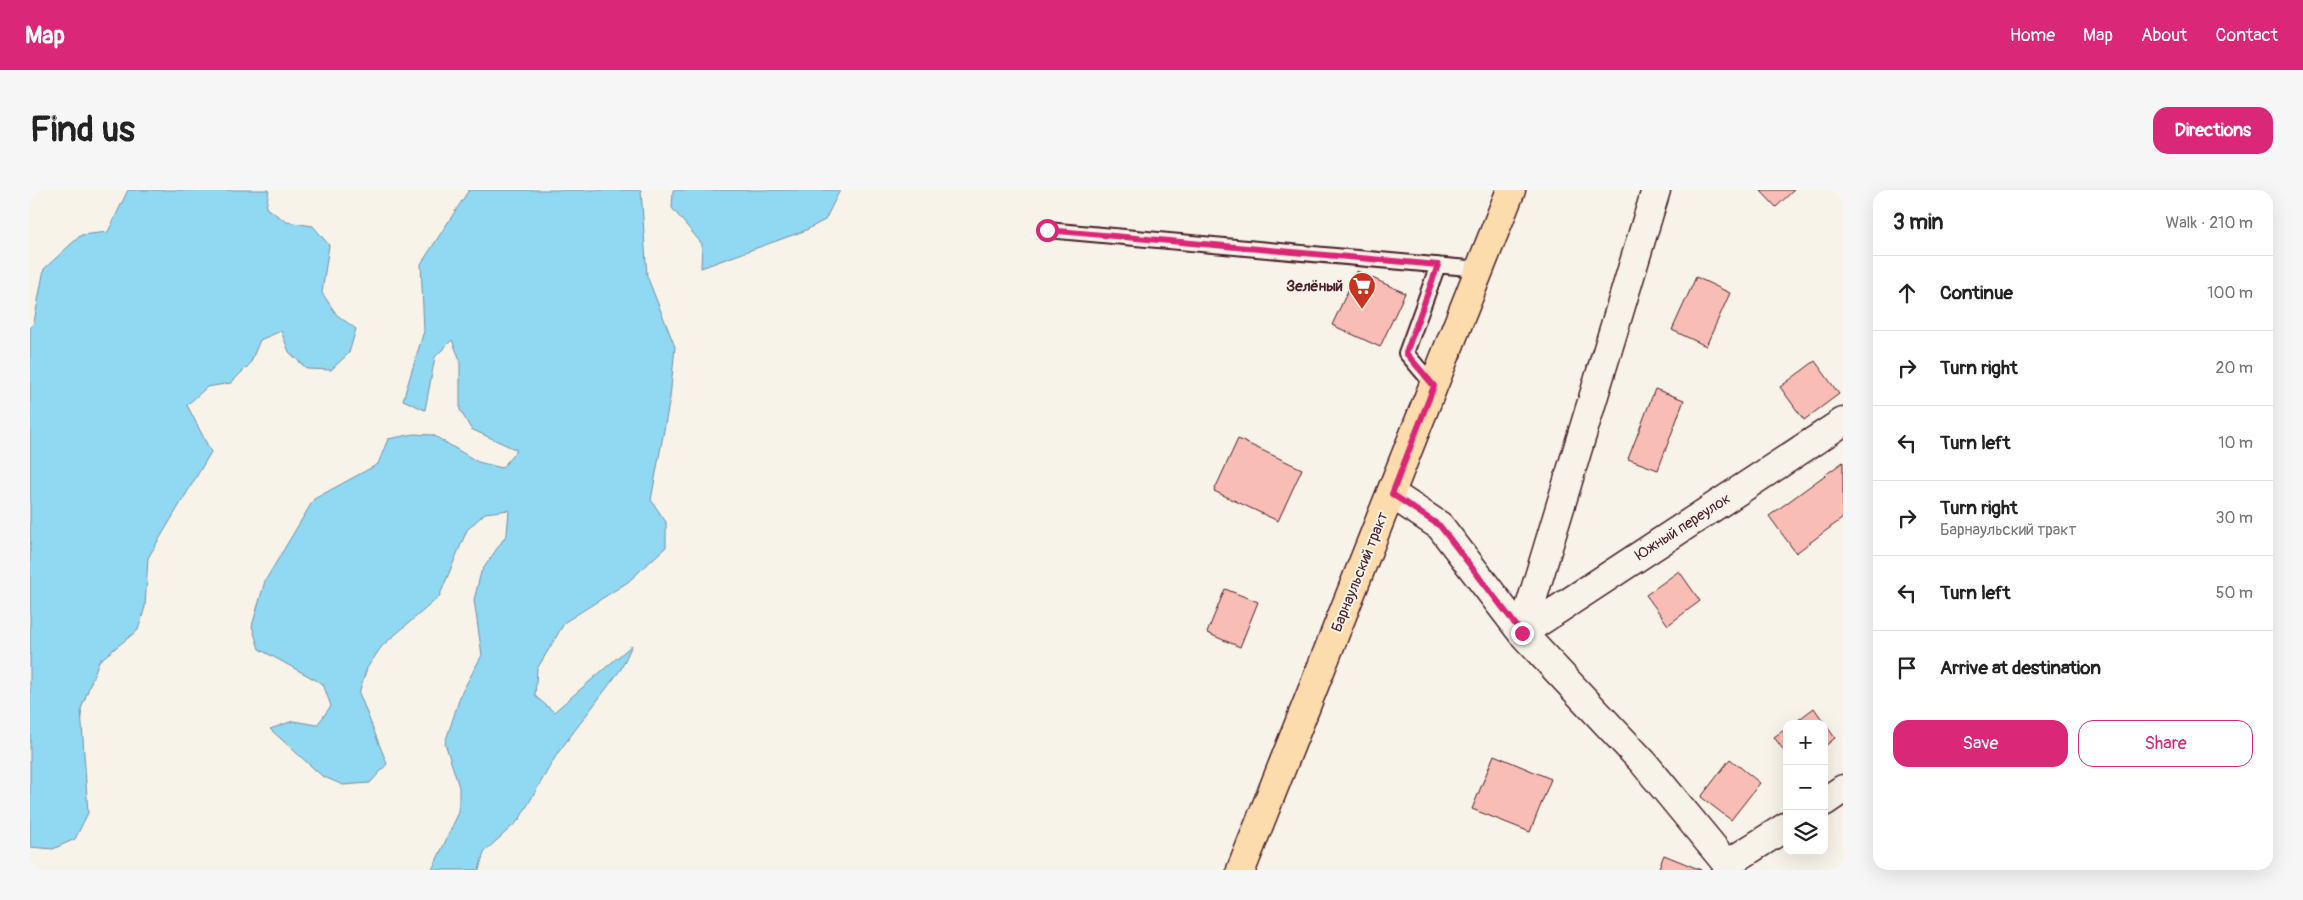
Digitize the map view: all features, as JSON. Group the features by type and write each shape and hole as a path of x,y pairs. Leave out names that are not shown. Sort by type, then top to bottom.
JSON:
{"main road":[{"name":"Барнаульский тракт","path":"1241,870 1392,494 1511,190"}],"street":[{"path":"1522,633 1656,190"},
{"name":"Южный переулок","path":"1522,633 1843,422"},
{"path":"1392,494 1440,526 1522,633 1643,762 1727,867 1783,829"},
{"path":"1828,799 1843,789"}],"lane":[{"path":"1047,230 1479,269"},
{"path":"1434,386 1406,353 1438,265"}],"water":[{"path":"128,190 269,190 266,208 287,222 313,226 329,245 322,293 337,315 356,329 349,353 331,370 307,369 289,352 281,331 260,340 250,364 231,383 207,387 187,405 211,452 148,558 145,607 138,630 99,661 81,709 88,813 75,839 53,849 30,847 30,329 34,322 44,269 81,235 108,232"},
{"path":"469,190 641,190 647,276 675,347 670,398 651,500 666,522 666,547 628,582 565,622 537,669 535,696 554,712 632,645 621,669 557,754 519,820 484,852 479,870 432,870 459,812 459,787 445,743 461,694 482,655 474,600 481,572 507,534 509,510 485,513 467,530 439,597 382,646 367,668 359,693 387,764 370,783 343,785 322,776 270,729 293,721 317,725 331,706 323,684 259,649 252,626 265,581 314,499 378,464 388,439 414,434 433,435 478,462 502,468 517,450 471,429 460,410 460,360 452,340 435,357 425,410 403,400 424,331 421,264"},
{"path":"673,190 840,190 825,220 804,231 701,268 702,244 672,208"}],"building":[{"path":"1760,190 1794,190 1776,207"},
{"path":"1357,271 1405,293 1380,347 1332,325"},
{"path":"1696,277 1730,293 1706,346 1672,330"},
{"path":"1815,361 1839,394 1804,420 1780,387"},
{"path":"1655,389 1684,400 1658,470 1628,459"},
{"path":"1238,439 1302,469 1278,521 1214,491"},
{"path":"1843,462 1843,518 1796,553 1769,516"},
{"path":"1679,571 1700,601 1668,625 1646,595"},
{"path":"1225,589 1258,602 1240,647 1207,633"},
{"path":"1814,708 1822,720 1798,720"},
{"path":"1828,728 1835,738 1828,744"},
{"path":"1783,731 1783,749 1774,737"},
{"path":"1494,755 1551,779 1530,832 1472,809"},
{"path":"1730,759 1760,783 1731,820 1701,797"},
{"path":"1664,855 1701,870 1658,870"}],"place":[{"name":"Зелёный","path":"1362,310"}],"route":[{"path":"1047,230 1438,265 1406,353 1434,386 1392,494 1440,526 1522,633"}]}
